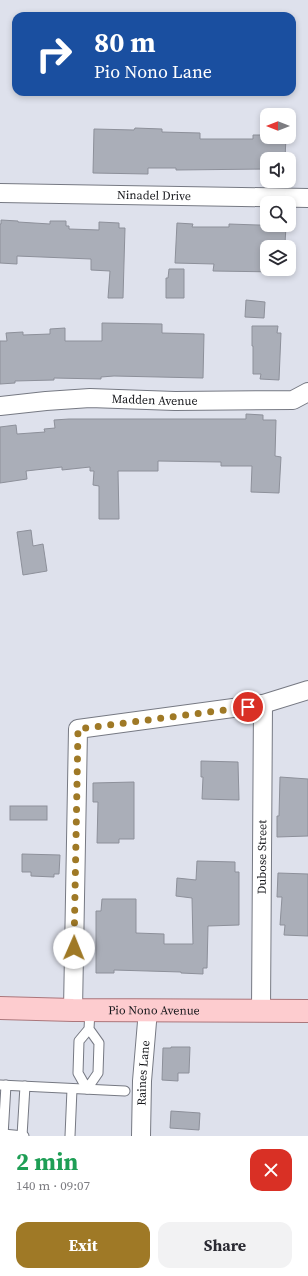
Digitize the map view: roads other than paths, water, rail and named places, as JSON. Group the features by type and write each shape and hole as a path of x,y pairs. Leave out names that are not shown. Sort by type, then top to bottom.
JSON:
{"main road":[{"name":"Pio Nono Avenue","path":"0,1008 84,1016 148,1010 308,1011"}],"street":[{"name":"Ninadel Drive","path":"0,193 308,198"},
{"name":"Madden Avenue","path":"0,406 90,398 175,401 293,400 308,392"},
{"path":"84,1016 78,729 263,704 308,690"},
{"name":"Dubose Street","path":"261,1010 263,704"},
{"name":"Raines Lane","path":"141,1136 142,1081 148,1010"}],"lane":[{"path":"84,1016 79,1041 78,1073 87,1089"},
{"path":"84,1016 99,1043 98,1073 87,1089"},
{"path":"25,1086 23,1136 3,1135 3,1085 72,1088 125,1091"},
{"path":"70,1136 72,1088"}]}
